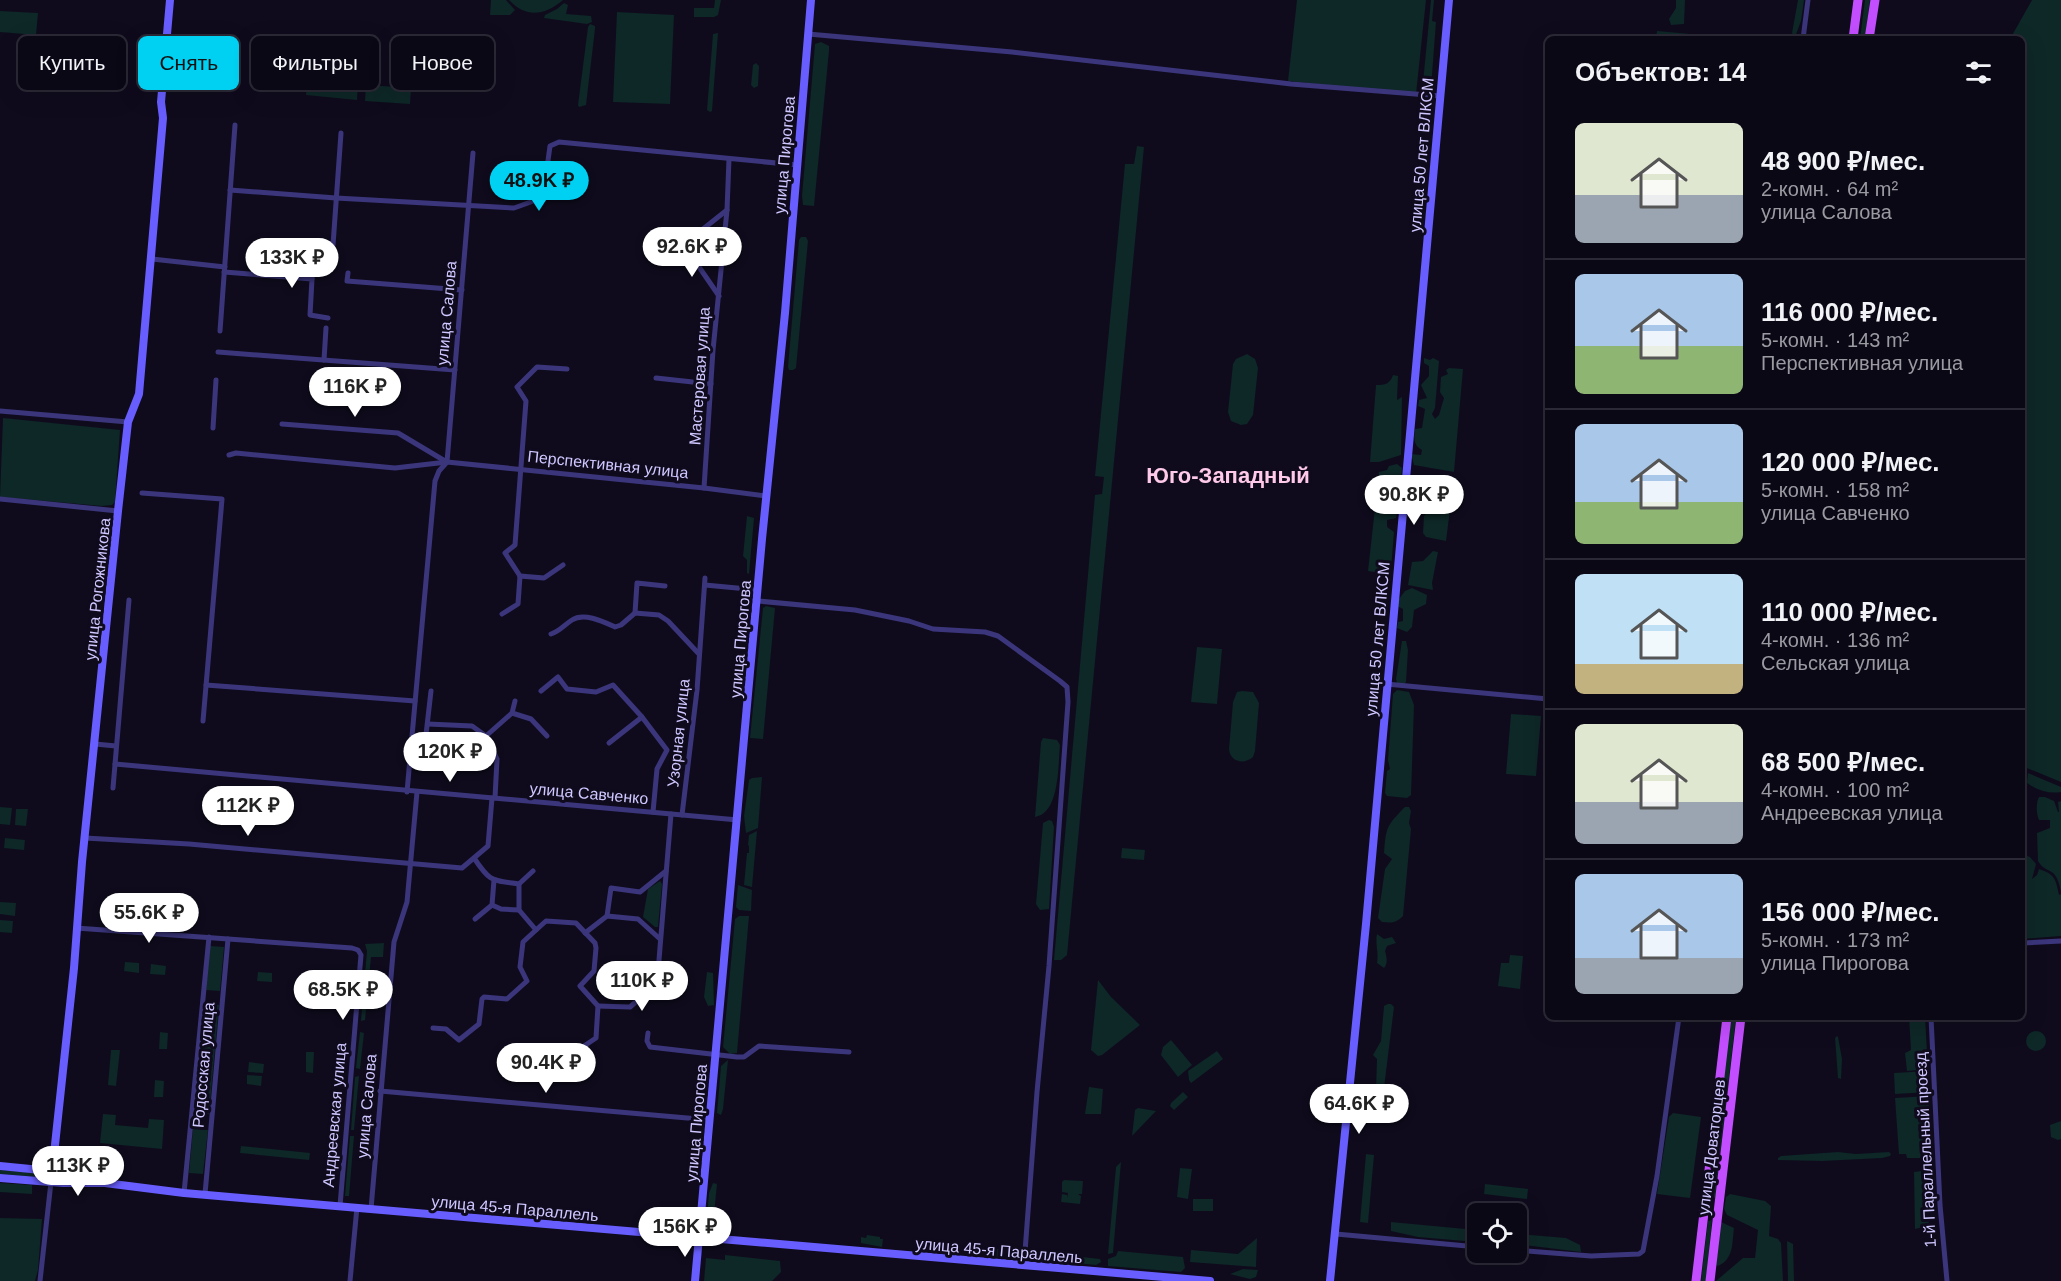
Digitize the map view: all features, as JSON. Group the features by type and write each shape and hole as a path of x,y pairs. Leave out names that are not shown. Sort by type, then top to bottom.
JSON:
{"main road":[{"name":"улица Рогожникова","path":"51,1182 118,511 128,422 139,394 152,259 163,118 161,102 170,0"},
{"name":"улица Пирогова","path":"695,1281 766,496 785,313 811,0"},
{"name":"улица 50 лет ВЛКСМ","path":"1330,1281 1366,924 1449,0"},
{"path":"1853,36 1858,0"},
{"path":"1869,36 1875,0"},
{"name":"улица Доваторцев","path":"1696,1281 1727,1020"},
{"name":"улица Доваторцев","path":"1710,1281 1741,1020"},
{"name":"улица 45-я Параллель","path":"0,1166 83,1176 105,1183"},
{"name":"улица 45-я Параллель","path":"0,1178 105,1183 184,1193 1210,1281"}],"street":[{"path":"1803,36 1808,0"},
{"path":"808,34 1012,51 1291,84 1440,96"},
{"path":"220,331 235,125"},
{"path":"328,318 310,315 312,279 315,243 333,245 341,133"},
{"path":"230,190 514,208 539,199 544,190 550,146 559,142 797,165"},
{"name":"улица Салова","path":"407,792 435,481 439,471 447,462 473,153"},
{"name":"Мастеровая улица","path":"704,488 727,210 729,159"},
{"path":"719,296 697,264 665,262 667,230 699,233 727,210"},
{"path":"152,259 312,279"},
{"path":"348,273 347,281 462,290"},
{"path":"324,360 326,328"},
{"path":"218,352 455,370"},
{"path":"502,614 518,604 520,576 506,553 515,545 526,401 517,387 537,368 567,369"},
{"path":"656,378 711,384"},
{"path":"213,428 216,380"},
{"path":"0,411 128,422"},
{"name":"Перспективная улица","path":"282,424 398,433 447,462"},
{"name":"Перспективная улица","path":"229,455 236,453 395,468 447,462 766,496"},
{"path":"142,493 222,499 203,721"},
{"path":"0,500 118,511"},
{"path":"520,576 544,578 562,565"},
{"name":"Узорная улица","path":"682,815 705,578"},
{"path":"551,634 574,618 589,618 615,627 621,625 634,613 637,583 665,586"},
{"path":"705,585 758,590"},
{"path":"112,788 129,600"},
{"path":"758,601 855,610 909,621 933,629 985,632 998,636 1066,687 1068,702 1049,966 1024,1265"},
{"path":"634,613 658,615 668,621 699,654"},
{"name":"Узорная улица","path":"541,691 558,677 567,689 596,692 613,686 642,717 667,750 657,769 653,812"},
{"path":"1386,684 1545,699"},
{"path":"206,685 415,701"},
{"path":"410,751 424,752 431,692"},
{"path":"486,736 512,713 515,701"},
{"path":"512,713 531,719 546,736"},
{"path":"609,743 642,717"},
{"path":"85,838 189,844 462,868 488,846 496,759 486,736 472,726 428,724"},
{"path":"95,744 116,746"},
{"name":"улица Савченко","path":"115,764 738,820"},
{"name":"улица Салова","path":"371,1209 394,942 407,902 417,792"},
{"path":"598,1006 630,1007 652,988 658,972 671,814"},
{"path":"474,858 486,876 494,880 519,884"},
{"path":"533,871 519,884 519,910 536,930"},
{"path":"608,916 611,888 640,891 666,871"},
{"path":"492,906 494,880"},
{"path":"492,906 519,910"},
{"path":"475,918 492,906"},
{"path":"585,933 608,916 638,919 660,939"},
{"path":"433,1028 446,1029 459,1040 478,1024 484,997 507,999 527,981 520,967 523,942 546,921 576,923 595,943 596,948 594,971 580,986 598,1006 596,1038 584,1046"},
{"name":"Андреевская улица","path":"76,928 358,950 361,955 340,1206"},
{"name":"Родосская улица","path":"184,1193 209,937"},
{"name":"Родосская улица","path":"205,1194 228,939"},
{"path":"2025,944 2061,941"},
{"path":"1527,1251 1591,1256 1631,1254 1643,1251 1657,1176 1679,1020"},
{"name":"1-й Параллельный проезд","path":"1930,1020 1940,1205 1947,1281"},
{"path":"648,1033 647,1041 650,1047 744,1057 759,1046 849,1052"},
{"path":"380,1091 710,1120"},
{"path":"40,1281 51,1182"},
{"path":"350,1281 357,1207"},
{"path":"1336,1234 1467,1246"},
{"path":"1103,1272 1103,1281"}],"green space":[{"path":"491,0 506,0 515,10 510,15 490,15"},
{"path":"509,0 563,0 549,9 535,13 522,10"},
{"path":"715,0 721,0 718,15 694,17 694,8 714,8"},
{"path":"1297,0 1426,0 1416,94 1288,81"},
{"path":"1431,0 1434,0 1432,21 1436,22 1431,88 1422,93"},
{"path":"1676,0 1685,0 1684,24 1671,25 1669,19 1676,8"},
{"path":"1798,0 1804,0 1801,21 1795,36 1792,33"},
{"path":"1865,0 1870,0 1865,36 1860,36"},
{"path":"2032,0 2061,0 2061,782 2025,767 2025,36 2012,36"},
{"path":"564,3 568,5 566,14 591,16 592,22 587,24 544,18"},
{"path":"0,11 38,13 36,35 0,32"},
{"path":"617,12 674,15 670,104 613,102"},
{"path":"590,24 595,26 595,29 586,105 579,107 588,27"},
{"path":"1657,31 1690,34 1690,36 1656,36"},
{"path":"718,33 712,111 710,112 707,110 713,34"},
{"path":"821,42 829,46 829,51 814,206 803,205 802,196 815,44"},
{"path":"756,63 759,66 758,86 754,88 751,85 753,65"},
{"path":"379,86 391,87 391,90 411,90 410,104 365,101 366,90 379,90"},
{"path":"306,90 358,90 357,100 306,95"},
{"path":"1137,146 1144,147 1067,955 1061,960 1054,960 1095,495 1102,494 1104,477 1095,476 1125,164 1134,164"},
{"path":"801,237 806,237 808,241 796,368 789,370 799,240"},
{"path":"1247,354 1255,359 1258,368 1253,415 1247,424 1241,425 1231,421 1228,412 1233,364 1236,359"},
{"path":"1424,358 1439,361 1435,408 1432,414 1435,419 1439,415 1444,398 1440,392 1441,377 1448,374 1446,370 1449,368 1463,369 1454,472 1414,465 1411,454 1421,455 1422,450 1416,444 1414,435 1415,429 1422,428 1425,409 1418,406 1419,400 1427,398 1421,385 1429,376 1429,366 1424,363"},
{"path":"1393,375 1398,376 1397,400 1402,397 1401,455 1379,462 1370,462 1376,385 1387,383"},
{"path":"3,418 120,430 115,502 112,505 102,506 0,497"},
{"path":"1397,464 1402,468 1396,518 1387,520 1387,527 1394,532 1391,569 1382,573 1368,571 1379,472"},
{"path":"1427,476 1449,480 1453,486 1446,541 1426,537 1423,533 1424,516 1428,512 1425,482"},
{"path":"747,516 754,518 749,574 747,573 747,560 743,556"},
{"path":"1433,551 1438,552 1432,583 1433,590 1408,585 1412,562 1423,561"},
{"path":"1412,588 1427,595 1426,604 1414,610 1412,627 1407,632 1397,628 1398,622 1403,621 1403,609 1396,603 1405,591"},
{"path":"766,606 775,608 763,739 750,738 763,608"},
{"path":"1402,641 1406,641 1408,650 1404,685 1397,683 1396,679"},
{"path":"1197,647 1222,649 1217,704 1191,702"},
{"path":"1397,690 1409,692 1414,705 1411,795 1407,798 1387,796 1385,793 1387,771 1390,769 1388,760 1393,694"},
{"path":"1237,692 1253,692 1259,703 1253,757 1246,761 1238,761 1232,757 1229,749 1233,702"},
{"path":"1511,714 1541,716 1536,776 1506,774"},
{"path":"1043,738 1057,740 1060,745 1058,776 1049,807 1043,814 1035,817 1041,742"},
{"path":"2028,773 2061,787 2061,792 2048,792 2027,783"},
{"path":"762,777 758,828 746,833 744,816 749,780"},
{"path":"2039,797 2054,801 2058,812 2058,802 2061,801 2061,892 2057,877 2038,861 2037,833 2050,828 2050,820 2039,820 2037,805"},
{"path":"0,807 12,808 10,825 0,824"},
{"path":"1405,807 1409,807 1411,811 1409,823 1411,829 1403,916 1394,922 1382,922 1378,918 1385,869 1392,859 1384,853 1387,832 1391,823"},
{"path":"16,809 28,809 26,826 15,825"},
{"path":"1052,821 1054,827 1049,909 1040,910 1036,904 1043,823"},
{"path":"757,831 752,887 744,885 749,835"},
{"path":"5,838 25,840 24,850 4,848"},
{"path":"1122,848 1145,850 1144,860 1121,858"},
{"path":"2025,855 2036,864 2032,879 2037,875 2039,869 2052,875 2056,882 2059,895 2061,894 2061,936 2025,939"},
{"path":"660,881 662,884 658,927 655,927 643,917 648,889"},
{"path":"738,885 752,890 751,911 739,910 736,907"},
{"path":"0,902 16,903 15,916 0,914"},
{"path":"739,916 749,916 737,1053 730,1054 723,1047 735,919"},
{"path":"0,920 13,921 12,933 0,932"},
{"path":"1377,934 1384,939 1392,937 1396,943 1387,946 1385,951 1387,962 1384,968 1377,963"},
{"path":"384,943 383,957 371,957 365,1020 361,1021 367,951 365,944"},
{"path":"210,946 224,947 220,991 206,990"},
{"path":"1510,955 1523,956 1520,989 1498,986 1501,963 1509,963"},
{"path":"125,962 139,963 139,973 124,971"},
{"path":"151,964 166,966 165,975 150,974"},
{"path":"258,972 272,973 272,982 257,981"},
{"path":"707,972 713,973 714,1005 708,1006 704,997"},
{"path":"312,980 326,981 326,990 311,989"},
{"path":"1098,980 1111,997 1140,1025 1098,1056 1091,1050"},
{"path":"204,1003 219,1005 209,1114 194,1113"},
{"path":"1388,1004 1394,1007 1382,1094 1376,1091 1377,1059 1373,1055 1381,1041 1384,1006"},
{"path":"1731,1020 1736,1020 1715,1198 1710,1196"},
{"path":"1909,1020 1925,1020 1928,1069 1907,1071 1905,1053 1911,1050"},
{"path":"2036,1031 2043,1034 2046,1041 2043,1048 2036,1051 2029,1048 2026,1041 2029,1034"},
{"path":"160,1032 168,1033 167,1049 159,1049"},
{"path":"360,1032 364,1033 360,1069 356,1068"},
{"path":"1837,1036 1842,1059 1841,1079 1838,1078 1835,1038"},
{"path":"1171,1040 1192,1065 1178,1077 1161,1055 1163,1047"},
{"path":"111,1050 120,1050 116,1086 108,1085"},
{"path":"1217,1051 1223,1059 1191,1083 1188,1071"},
{"path":"306,1052 314,1052 313,1073 306,1072"},
{"path":"728,1060 721,1115 717,1113 721,1066"},
{"path":"249,1062 264,1064 263,1073 248,1072"},
{"path":"1928,1071 1929,1092 1895,1094 1894,1073"},
{"path":"247,1075 262,1076 261,1086 247,1084"},
{"path":"359,1076 354,1130 351,1130 355,1077"},
{"path":"155,1080 164,1081 163,1097 154,1097"},
{"path":"1089,1087 1103,1089 1101,1114 1085,1114"},
{"path":"1183,1092 1188,1097 1174,1110 1170,1106 1171,1103"},
{"path":"1929,1096 1932,1215 1927,1226 1915,1229 1914,1172 1922,1171 1922,1158 1907,1158 1906,1154 1899,1154 1895,1098"},
{"path":"1138,1108 1156,1111 1132,1136 1135,1110"},
{"path":"1673,1113 1701,1117 1690,1198 1657,1194 1669,1117"},
{"path":"103,1114 116,1115 115,1125 148,1128 149,1119 164,1120 162,1149 100,1143"},
{"path":"2061,1121 2061,1139 2058,1140 2051,1137 2050,1125"},
{"path":"193,1129 208,1130 203,1174 189,1173"},
{"path":"350,1136 354,1136 349,1196 345,1196"},
{"path":"241,1146 310,1153 309,1160 240,1153"},
{"path":"1838,1152 1856,1154 1889,1152 1891,1154 1882,1158 1822,1161 1778,1160 1781,1156"},
{"path":"1366,1154 1374,1155 1368,1223 1360,1222"},
{"path":"1121,1162 1113,1253 1108,1254 1116,1167"},
{"path":"1180,1168 1192,1169 1188,1199 1177,1197"},
{"path":"0,1170 48,1174 49,1177 0,1174"},
{"path":"1064,1180 1083,1181 1082,1194 1078,1194 1081,1196 1080,1204 1061,1202 1062,1194 1067,1195 1067,1198 1068,1193 1062,1192"},
{"path":"0,1183 32,1185 32,1194 0,1192"},
{"path":"713,1183 717,1184 714,1214 707,1218 709,1193"},
{"path":"1485,1184 1528,1189 1527,1199 1484,1194"},
{"path":"1730,1194 1765,1201 1771,1206 1769,1236 1778,1239 1781,1243 1783,1281 1716,1281 1743,1258 1755,1258 1758,1230 1727,1215 1724,1209 1726,1197"},
{"path":"1193,1199 1213,1199 1213,1211 1193,1211"},
{"path":"0,1218 42,1219 35,1281 0,1281"},
{"path":"1712,1220 1706,1281 1701,1281 1708,1221"},
{"path":"1391,1222 1467,1229 1467,1241 1418,1237 1391,1231"},
{"path":"1721,1222 1734,1228 1730,1255 1718,1266 1716,1265"},
{"path":"867,1235 883,1239 882,1247 861,1243 861,1237 866,1238"},
{"path":"1527,1235 1566,1238 1580,1245 1581,1252 1527,1245"},
{"path":"1257,1238 1256,1267 1190,1262 1191,1250 1238,1254"},
{"path":"1787,1241 1793,1244 1794,1281 1788,1281"},
{"path":"987,1248 1023,1251 1023,1253 1015,1258 988,1256"},
{"path":"1029,1251 1100,1259 1101,1262 1096,1265 1036,1259"},
{"path":"1118,1251 1183,1257 1185,1268 1181,1272 1108,1266 1108,1259 1116,1256"},
{"path":"725,1255 780,1261 781,1272 772,1281 704,1281 706,1258 725,1260"},
{"path":"1243,1269 1258,1270 1256,1277 1250,1279 1230,1274"}],"district":[{"name":"Юго-Западный","path":"1228,475"}]}
